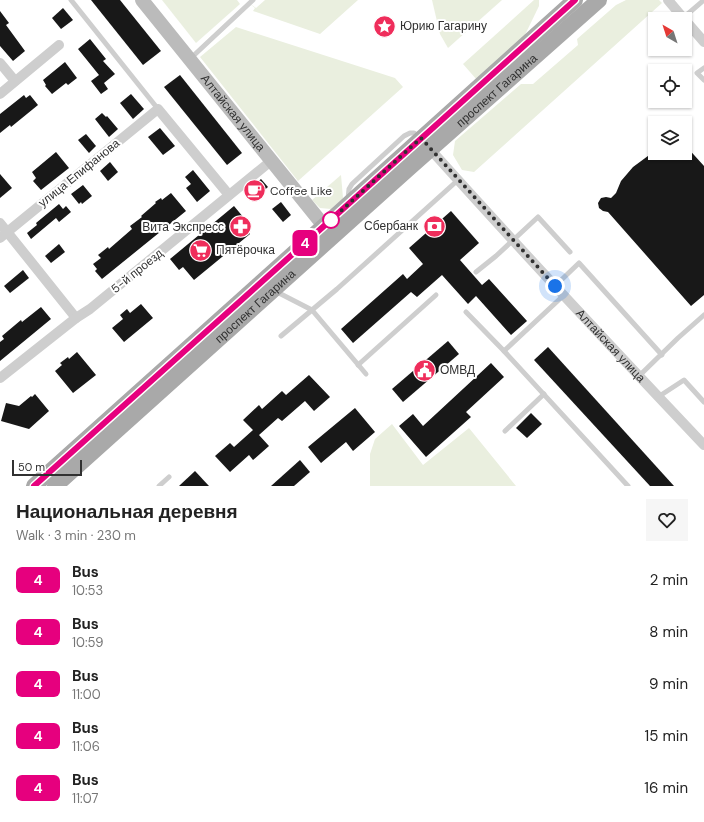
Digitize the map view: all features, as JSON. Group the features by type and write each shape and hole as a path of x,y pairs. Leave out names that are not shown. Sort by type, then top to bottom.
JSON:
{"main road":[{"name":"проспект Гагарина","path":"55,486 274,290 329,231 348,204 426,144 575,0"},
{"name":"проспект Гагарина","path":"34,486 590,3"}],"street":[{"name":"Алтайская улица","path":"142,0 329,231"},
{"path":"668,0 678,12"},
{"path":"692,28 704,42"},
{"path":"0,94 60,45"},
{"path":"0,62 16,81"},
{"path":"158,109 229,195"},
{"name":"улица Епифанова","path":"4,235 158,109"},
{"name":"Алтайская улица","path":"426,144 555,286 704,445"},
{"name":"5-й проезд","path":"0,378 76,318 90,309 271,161"},
{"path":"0,223 4,235 76,318"}],"lane":[{"path":"71,0 158,109"},
{"path":"691,12 704,0"},
{"path":"190,59 249,1"},
{"path":"704,68 697,73 704,80"},
{"path":"281,336 458,180"},
{"path":"476,272 538,217 570,252"},
{"path":"555,286 578,263 662,354"},
{"path":"274,290 312,310 366,374"},
{"path":"358,365 436,295"},
{"path":"504,351 564,295"},
{"path":"466,312 504,351 628,486"},
{"path":"639,376 678,338 704,316"},
{"path":"658,397 684,380 704,402"},
{"path":"505,431 544,394"},
{"path":"159,486 169,477"}],"green space":[{"path":"162,0 237,0 240,4 196,43"},
{"path":"265,0 358,0 320,34 253,11 255,8 249,3 256,8"},
{"path":"432,0 502,0 448,48 440,34"},
{"path":"534,0 539,0 539,6 522,41 477,80 463,64"},
{"path":"626,0 659,0 662,3 652,12 648,12 648,16 474,172 462,170 453,155 455,141 521,84 533,84 578,45 577,39 616,5"},
{"path":"236,27 395,78 403,87 298,181 200,57"},
{"path":"341,175 343,198 331,209 320,208 312,200"},
{"path":"392,424 423,465 469,428 516,486 370,486 370,454 375,439"}],"building":[{"path":"91,0 120,0 161,51 143,65"},
{"path":"63,8 73,20 61,29 52,18"},
{"path":"0,11 9,23 6,25 25,51 13,61 0,46"},
{"path":"90,39 106,59 103,61 115,74 104,83 108,89 101,94 91,81 99,75 78,49"},
{"path":"65,62 77,78 68,85 66,83 52,94 45,86 46,85 43,80"},
{"path":"180,75 242,153 227,165 164,87"},
{"path":"131,94 144,109 133,119 120,103"},
{"path":"24,95 26,98 30,95 38,105 11,127 10,125 0,133 0,114"},
{"path":"102,113 106,117 107,116 118,129 109,137 95,119"},
{"path":"160,128 175,146 163,155 148,137"},
{"path":"86,134 96,146 89,153 78,140"},
{"path":"56,152 69,168 41,190 33,181 36,178 32,172"},
{"path":"692,153 704,166 704,295 691,306 608,212 599,208 598,203 601,198 611,198 616,193 621,181 633,167 648,156 648,160 692,160"},
{"path":"110,162 118,172 108,181 100,171"},
{"path":"193,170 210,191 197,202 186,188 191,184 185,177"},
{"path":"0,174 12,188 0,198"},
{"path":"261,179 268,187 256,197 249,189"},
{"path":"83,185 92,196 82,204 81,202 79,204 71,194"},
{"path":"171,193 186,211 102,279 95,271 97,269 93,264 101,258 98,255 108,247 109,249 132,229 130,226 142,217 141,216 156,203 155,202 161,198 162,200"},
{"path":"281,202 291,215 283,222 272,209"},
{"path":"59,204 63,209 66,206 71,212 59,222 56,218 31,239 27,233 37,225 36,223"},
{"path":"234,206 244,218 240,221 250,234 194,280 183,267 179,270 170,259"},
{"path":"451,211 479,243 460,260 482,285 489,279 527,321 511,335 476,296 468,304 442,275 417,297 411,292 353,343 341,329 403,274 407,279 423,264 409,248"},
{"path":"59,244 65,252 51,263 45,256"},
{"path":"23,270 29,278 10,293 4,286"},
{"path":"141,304 153,318 124,342 112,328 123,319 120,315 127,309 130,313"},
{"path":"41,307 51,319 0,361 0,342 4,339 2,336 21,320 22,322"},
{"path":"448,341 459,354 403,402 392,389"},
{"path":"548,347 674,486 650,486 534,360"},
{"path":"77,352 96,375 73,393 55,371 62,365 60,363 68,357 69,359"},
{"path":"491,363 504,377 466,412 471,417 426,457 399,426 413,414 423,426"},
{"path":"309,375 330,397 314,411 305,401 282,421 278,418 259,435 269,446 253,460 249,455 230,472 215,456 230,443 234,447 253,430 243,420 259,405 262,409 282,391 286,395"},
{"path":"35,394 49,411 29,429 1,421 6,403 19,406"},
{"path":"355,408 375,432 353,451 346,442 321,463 308,447"},
{"path":"531,413 542,424 527,438 516,428"},
{"path":"300,460 310,472 294,486 271,486"},
{"path":"195,471 209,486 179,486"}],"bus line":[{"name":"4","path":"34,486 575,0"}],"place":[{"name":"Юрию Гагарину","path":"385,26"},
{"name":"Coffee Like","path":"255,191"},
{"name":"Сбербанк","path":"434,226"},
{"name":"Вита Экспресс","path":"240,227"},
{"name":"Пятёрочка","path":"201,250"},
{"name":"ОМВД","path":"424,370"}],"route":[{"path":"331,220 421,138 555,286"}]}
